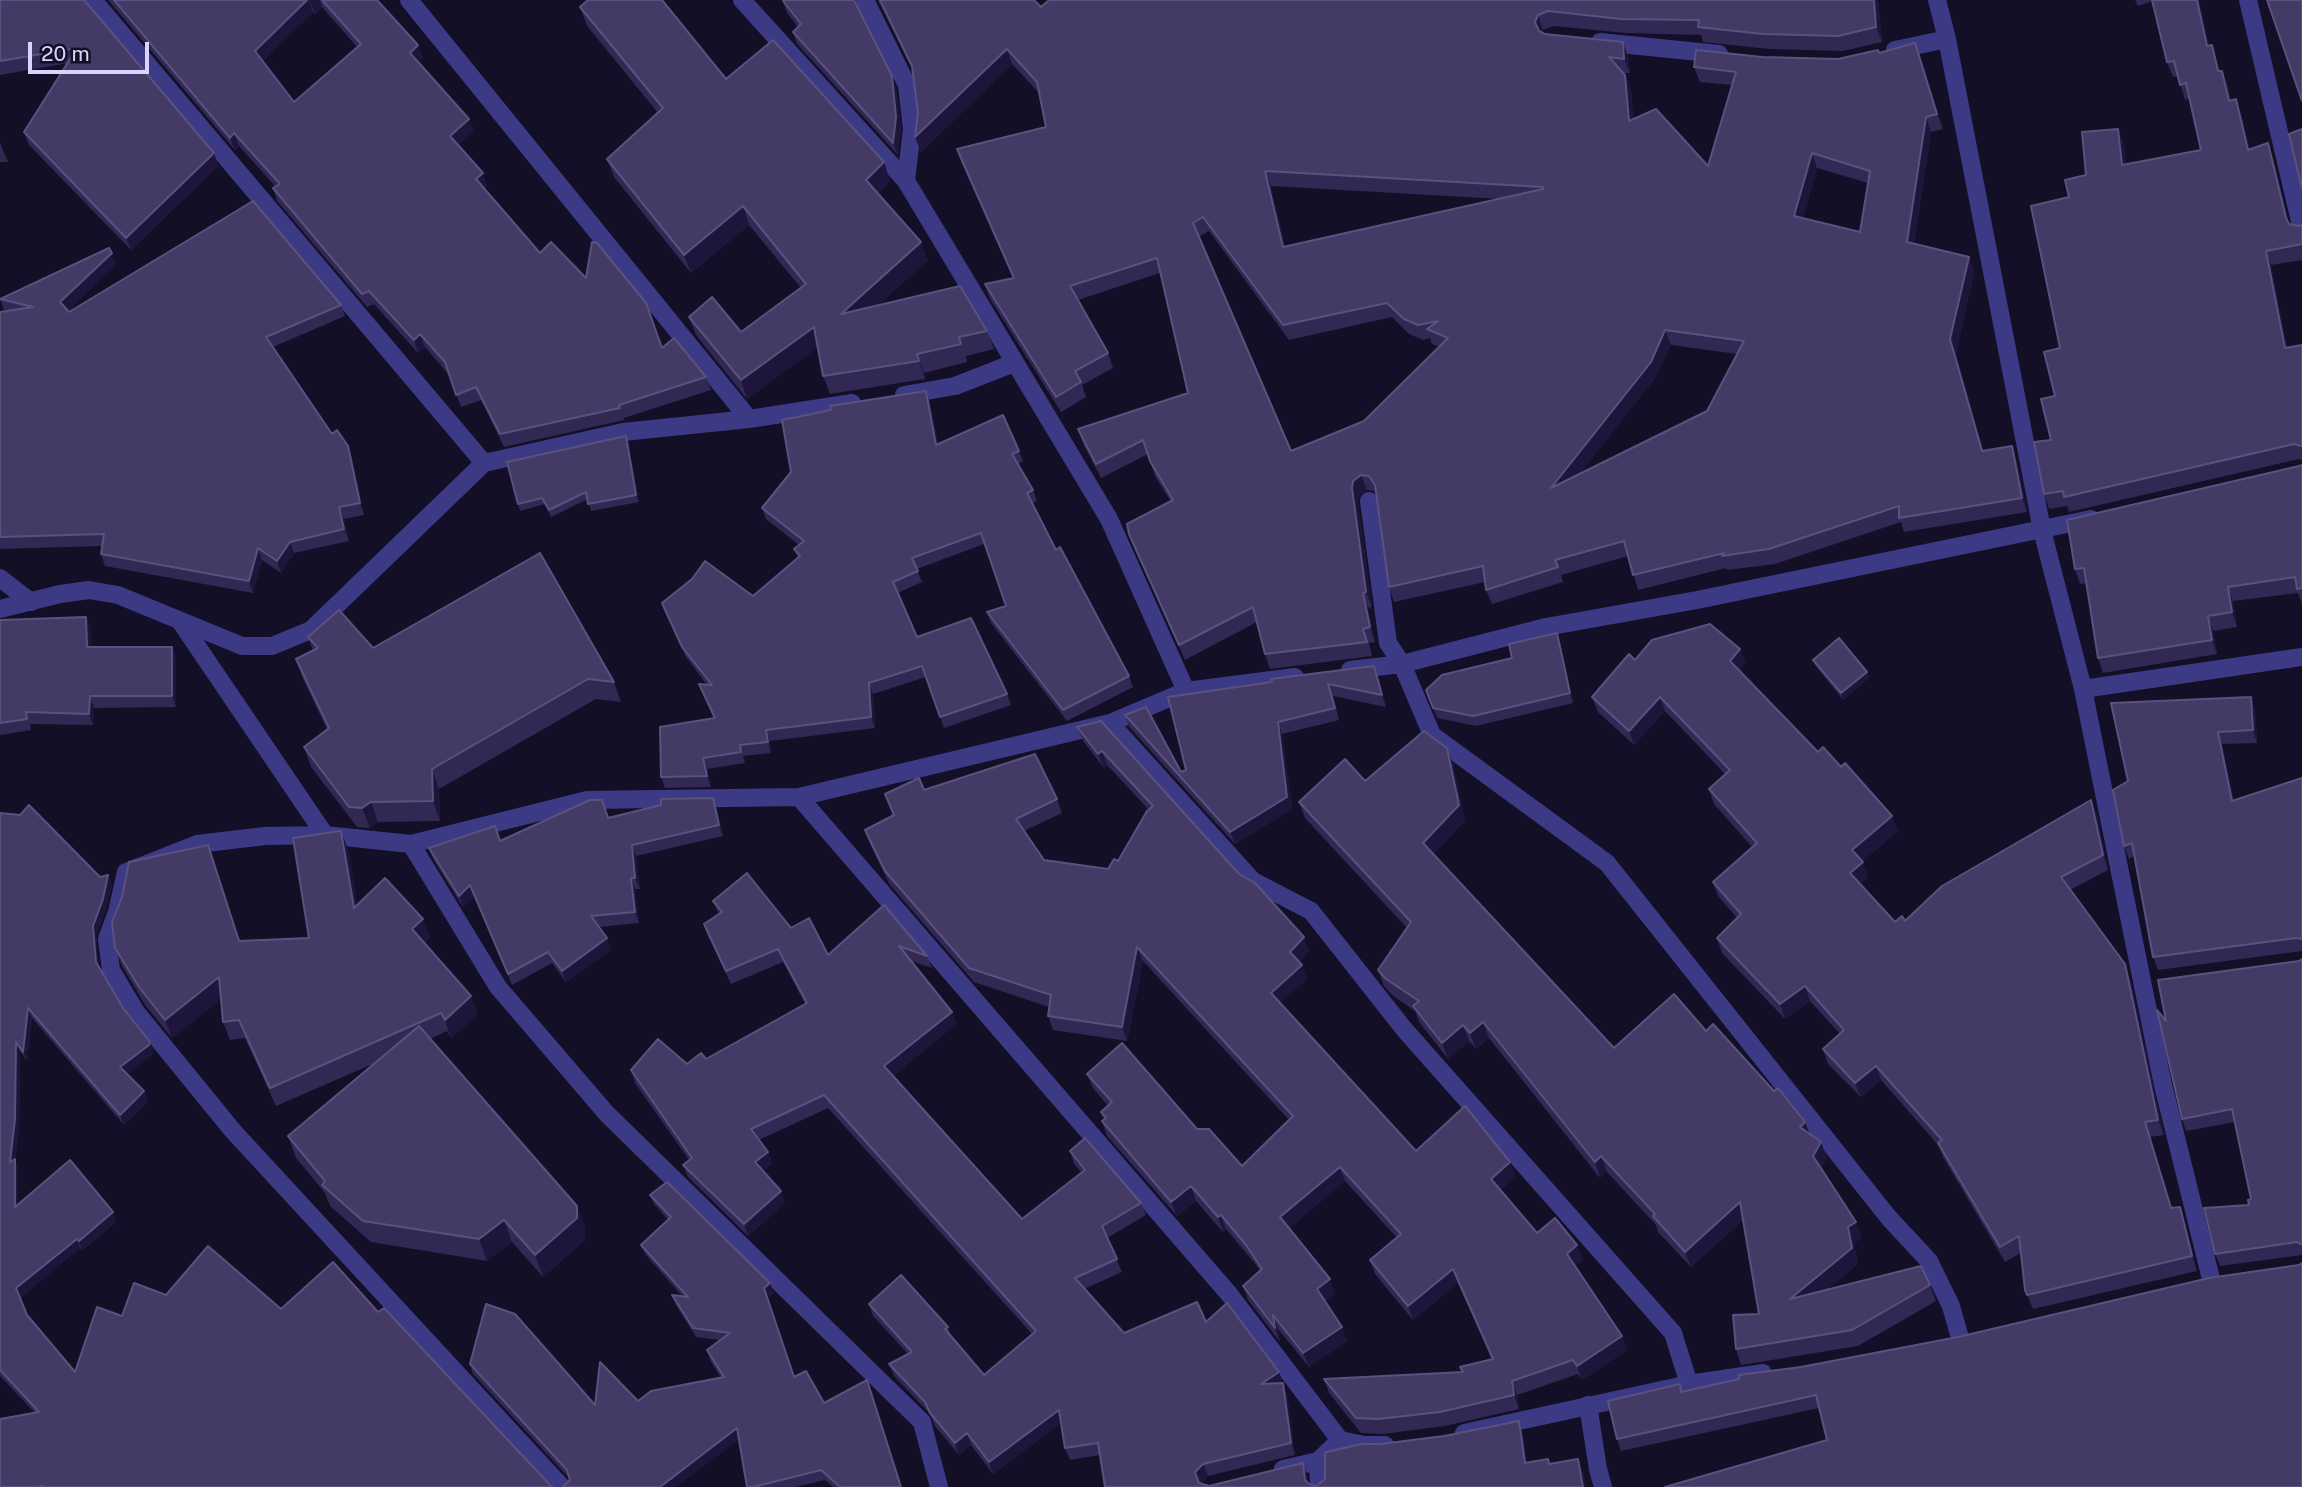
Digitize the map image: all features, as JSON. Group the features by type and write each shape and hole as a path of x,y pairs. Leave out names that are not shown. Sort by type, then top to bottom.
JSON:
{"street":[{"path":"93,0 484,464"},
{"path":"409,0 749,419"},
{"path":"743,0 906,181 1109,519 1186,691"},
{"path":"865,0 907,85 912,129 906,181"},
{"path":"1937,0 1947,39 2042,530 2083,689 2150,982 2163,1085 2211,1280"},
{"path":"2248,0 2302,230"},
{"path":"1882,53 1947,39"},
{"path":"1578,40 1731,56"},
{"path":"0,609 60,594 89,590 118,595 242,646 272,646 312,630 484,464 623,432 749,419 955,386 1014,363"},
{"path":"1369,501 1388,643 1402,664 1432,735 1607,863 1889,1218 1929,1261 1951,1306 1960,1337"},
{"path":"1335,672 1402,664 1546,627 1697,600 2107,515"},
{"path":"0,579 31,602"},
{"path":"180,621 325,835"},
{"path":"2083,689 2302,657"},
{"path":"562,1487 233,1131 136,1012 111,970 107,939 117,912 126,872 197,844 265,836 325,835 411,844 587,800 799,797 1110,723 1186,691 1308,676"},
{"path":"1110,723 1253,881 1311,911 1404,1029 1673,1333 1689,1384"},
{"path":"799,797 1229,1294 1340,1440 1364,1445 1396,1444"},
{"path":"411,844 498,987 607,1114 922,1422 939,1487"},
{"path":"1447,1437 1689,1384 1783,1370"},
{"path":"1588,1405 1603,1487"},
{"path":"1264,1474 1318,1461 1340,1440"},
{"path":"1318,1461 1319,1487"}],"building":[{"path":"0,0 84,0 214,153 126,238 24,132 77,48 0,61"},
{"path":"114,0 307,0 255,51 294,102 361,44 322,0 377,0 418,45 410,53 469,119 450,136 483,173 476,179 540,253 551,242 586,278 592,242 597,243 646,303 662,348 674,338 706,377 619,405 620,408 500,434 476,387 456,395 445,362 420,334 414,340 369,291 362,294 273,188 280,184 234,133 230,138"},
{"path":"588,0 662,0 726,79 773,40 884,162 866,180 921,242 841,314 960,286 987,331 959,337 961,344 917,354 919,361 823,376 814,327 741,380 689,317 712,297 741,332 806,284 743,206 684,255 607,159 663,108 580,7"},
{"path":"784,0 854,0 892,76 896,117 893,143 793,32 801,24"},
{"path":"880,0 1034,0 1041,7 1049,0 1874,0 1876,27 1838,36 1763,34 1698,27 1699,20 1621,19 1548,11 1538,15 1535,22 1539,31 1545,34 1623,42 1624,59 1609,57 1625,75 1629,121 1656,109 1708,166 1736,72 1694,67 1696,50 1762,57 1838,59 1878,50 1879,53 1915,43 1937,114 1926,117 1907,242 1969,257 1950,339 1982,451 2012,446 2022,498 1899,518 1899,506 1769,549 1722,556 1724,553 1633,575 1624,541 1555,560 1558,567 1486,590 1483,566 1389,587 1375,485 1369,476 1361,475 1353,481 1352,488 1366,592 1363,593 1370,627 1363,629 1367,642 1265,654 1253,607 1179,645 1129,534 1127,524 1173,500 1150,461 1143,440 1096,464 1078,429 1188,393 1157,258 1070,286 1108,353 1075,371 1081,382 1056,397 985,284 1014,278 957,149 1046,127 1037,82 1007,49 915,137 918,113 912,66","holes":["1812,153 1870,171 1860,232 1794,216","1265,171 1543,187 1543,189 1283,247","1203,217 1283,325 1387,303 1404,319 1418,325 1438,321 1427,329 1448,338 1364,421 1291,451 1193,223","1665,330 1744,341 1707,411 1551,488 1651,362"]},
{"path":"2152,0 2197,0 2207,46 2212,45 2229,101 2236,99 2248,150 2268,143 2286,218 2289,224 2302,225 2302,244 2266,251 2285,348 2302,345 2302,446 2294,444 2064,497 2063,491 2044,494 2034,442 2051,440 2041,399 2055,396 2044,352 2060,348 2031,206 2069,197 2065,180 2086,175 2082,132 2118,129 2122,165 2201,150 2186,83 2180,85 2174,61 2167,62"},
{"path":"2267,0 2302,0 2302,101"},
{"path":"2302,129 2302,189 2289,134"},
{"path":"253,201 341,305 266,337 332,434 337,430 348,446 360,503 339,507 344,529 290,542 277,561 258,548 249,581 101,554 104,534 0,537 0,312 33,307 0,299 109,248 112,253 60,302 69,312"},
{"path":"926,391 936,445 1003,415 1019,451 1012,454 1033,490 1027,493 1056,550 1060,547 1129,676 1063,710 987,612 1006,606 981,533 912,558 918,571 893,582 917,637 971,618 1007,694 940,717 922,666 869,683 871,717 766,730 768,742 740,745 741,752 703,758 707,776 661,777 660,727 715,718 699,684 712,685 682,647 662,603 692,579 705,561 753,596 800,556 794,549 804,541 762,508 791,472 782,420 831,410 830,406"},
{"path":"626,436 636,495 588,504 586,492 549,510 542,498 518,504 507,462"},
{"path":"2302,465 2302,588 2297,589 2295,577 2228,587 2232,612 2208,616 2212,640 2098,658 2084,568 2075,569 2067,520"},
{"path":"540,553 614,682 588,679 432,769 433,801 371,802 362,808 349,807 304,747 329,728 296,659 318,648 308,637 339,610 373,648"},
{"path":"86,617 87,647 172,647 172,696 90,696 89,714 26,712 27,719 0,723 0,620"},
{"path":"1710,624 1740,649 1730,661 1818,752 1823,747 1841,767 1845,763 1892,816 1852,850 1863,862 1850,873 1895,922 1902,916 1905,921 1942,886 2091,800 2103,855 2061,877 2125,964 2158,1120 2145,1122 2171,1208 2180,1207 2192,1256 2027,1295 2019,1236 2000,1247 1938,1143 1942,1140 1876,1066 1855,1083 1823,1049 1844,1030 1805,986 1780,1004 1717,938 1741,914 1713,882 1757,843 1709,789 1730,770 1660,697 1629,731 1592,697 1629,654 1635,660 1652,640"},
{"path":"1557,633 1570,693 1473,716 1433,708 1426,690 1442,675 1512,658 1509,644"},
{"path":"1839,638 1867,672 1841,693 1813,660"},
{"path":"1374,666 1382,695 1328,684 1335,708 1278,722 1287,797 1230,832 1125,715 1146,707 1181,772 1186,770 1168,697 1272,682 1271,679"},
{"path":"2251,697 2253,730 2218,732 2232,801 2302,778 2302,939 2153,957 2132,843 2124,846 2113,790 2128,781 2111,703"},
{"path":"1101,721 1239,874 1255,883 1304,937 1290,952 1302,965 1271,993 1416,1151 1465,1106 1510,1162 1491,1179 1537,1233 1555,1218 1577,1245 1567,1254 1622,1336 1577,1366 1573,1360 1512,1381 1514,1395 1440,1412 1378,1419 1356,1418 1324,1379 1463,1372 1460,1367 1493,1359 1453,1269 1408,1306 1370,1260 1401,1234 1340,1167 1280,1217 1330,1279 1317,1289 1342,1327 1303,1353 1273,1315 1275,1328 1243,1286 1262,1269 1246,1245 1221,1215 1218,1217 1191,1186 1171,1202 1102,1121 1106,1118 1101,1112 1112,1102 1087,1074 1122,1043 1197,1129 1209,1129 1242,1166 1293,1116 1137,947 1122,1027 1048,1016 1051,995 969,968 885,871 865,830 894,815 885,794 919,778 924,790 1035,754 1057,799 1016,819 1044,860 1108,869 1114,859 1118,861 1147,811 1153,806 1102,751 1098,754 1077,727"},
{"path":"1424,731 1447,748 1459,805 1423,843 1614,1048 1674,994 1706,1031 1713,1024 1774,1091 1778,1088 1805,1122 1800,1127 1821,1142 1813,1156 1856,1222 1848,1227 1852,1248 1790,1299 1921,1266 1930,1285 1852,1330 1736,1349 1733,1315 1759,1314 1740,1202 1685,1252 1653,1216 1655,1214 1601,1156 1595,1162 1483,1022 1470,1033 1463,1025 1442,1043 1413,1006 1419,1001 1386,979 1378,970 1411,922 1299,802 1345,759 1365,781"},
{"path":"713,798 719,825 632,845 635,878 631,878 635,912 591,916 607,938 562,971 548,952 508,974 470,885 459,896 429,848 495,826 500,841 590,800 602,800 608,818 661,805 661,799"},
{"path":"29,805 100,877 108,875 93,926 96,962 123,1008 150,1042 120,1067 144,1091 120,1115 28,1008 23,1052 16,1042 15,1119 10,1162 15,1159 15,1207 70,1160 113,1212 16,1288 27,1315 75,1372 97,1307 122,1316 134,1283 166,1295 208,1246 281,1309 333,1262 378,1312 384,1308 553,1487 0,1487 0,1419 39,1412 0,1370 0,813 20,815"},
{"path":"341,831 354,908 385,878 423,919 412,929 471,996 445,1020 441,1013 270,1088 239,1020 223,1022 219,977 165,1020 139,987 115,948 112,922 122,897 129,862 208,845 239,941 309,938 293,838"},
{"path":"747,873 791,928 809,918 828,955 884,905 927,956 899,946 952,1012 884,1066 1022,1219 1085,1170 1070,1151 1085,1138 1141,1203 1102,1226 1117,1259 1075,1278 1124,1333 1197,1302 1206,1322 1227,1303 1279,1372 1261,1384 1283,1383 1291,1443 1203,1464 1195,1472 1199,1483 1209,1486 1303,1463 1305,1480 1316,1486 1325,1479 1327,1452 1361,1444 1444,1436 1519,1421 1525,1463 1548,1459 1549,1464 1578,1459 1583,1487 1105,1487 1098,1443 1065,1448 1059,1410 989,1462 967,1433 955,1443 930,1413 925,1402 889,1364 912,1352 869,1304 901,1275 948,1327 945,1329 984,1375 1036,1331 824,1095 751,1129 768,1152 755,1162 781,1191 744,1224 683,1165 692,1158 631,1070 658,1039 687,1064 701,1053 706,1059 807,1003 778,949 726,971 704,924 722,912 713,901"},
{"path":"2302,959 2302,1245 2297,1242 2215,1254 2204,1208 2249,1205 2248,1200 2251,1199 2232,1109 2182,1119 2157,1010 2166,1021 2158,980"},
{"path":"419,1026 577,1206 577,1218 535,1255 504,1220 479,1239 363,1221 322,1185 325,1181 288,1136"},
{"path":"667,1182 770,1283 764,1288 794,1377 806,1371 824,1403 867,1380 901,1487 840,1487 821,1470 747,1487 737,1428 660,1487 563,1487 570,1480 567,1470 470,1364 486,1304 515,1314 595,1405 600,1362 638,1401 651,1391 724,1377 707,1350 730,1333 693,1328 672,1295 688,1297 641,1245 671,1217 650,1195"},
{"path":"2302,1263 2302,1487 1665,1487 1827,1440 1816,1395 1617,1439 1608,1401 1680,1384 1681,1392 1739,1379 1739,1375 1801,1367 1958,1337 2209,1278"}]}
